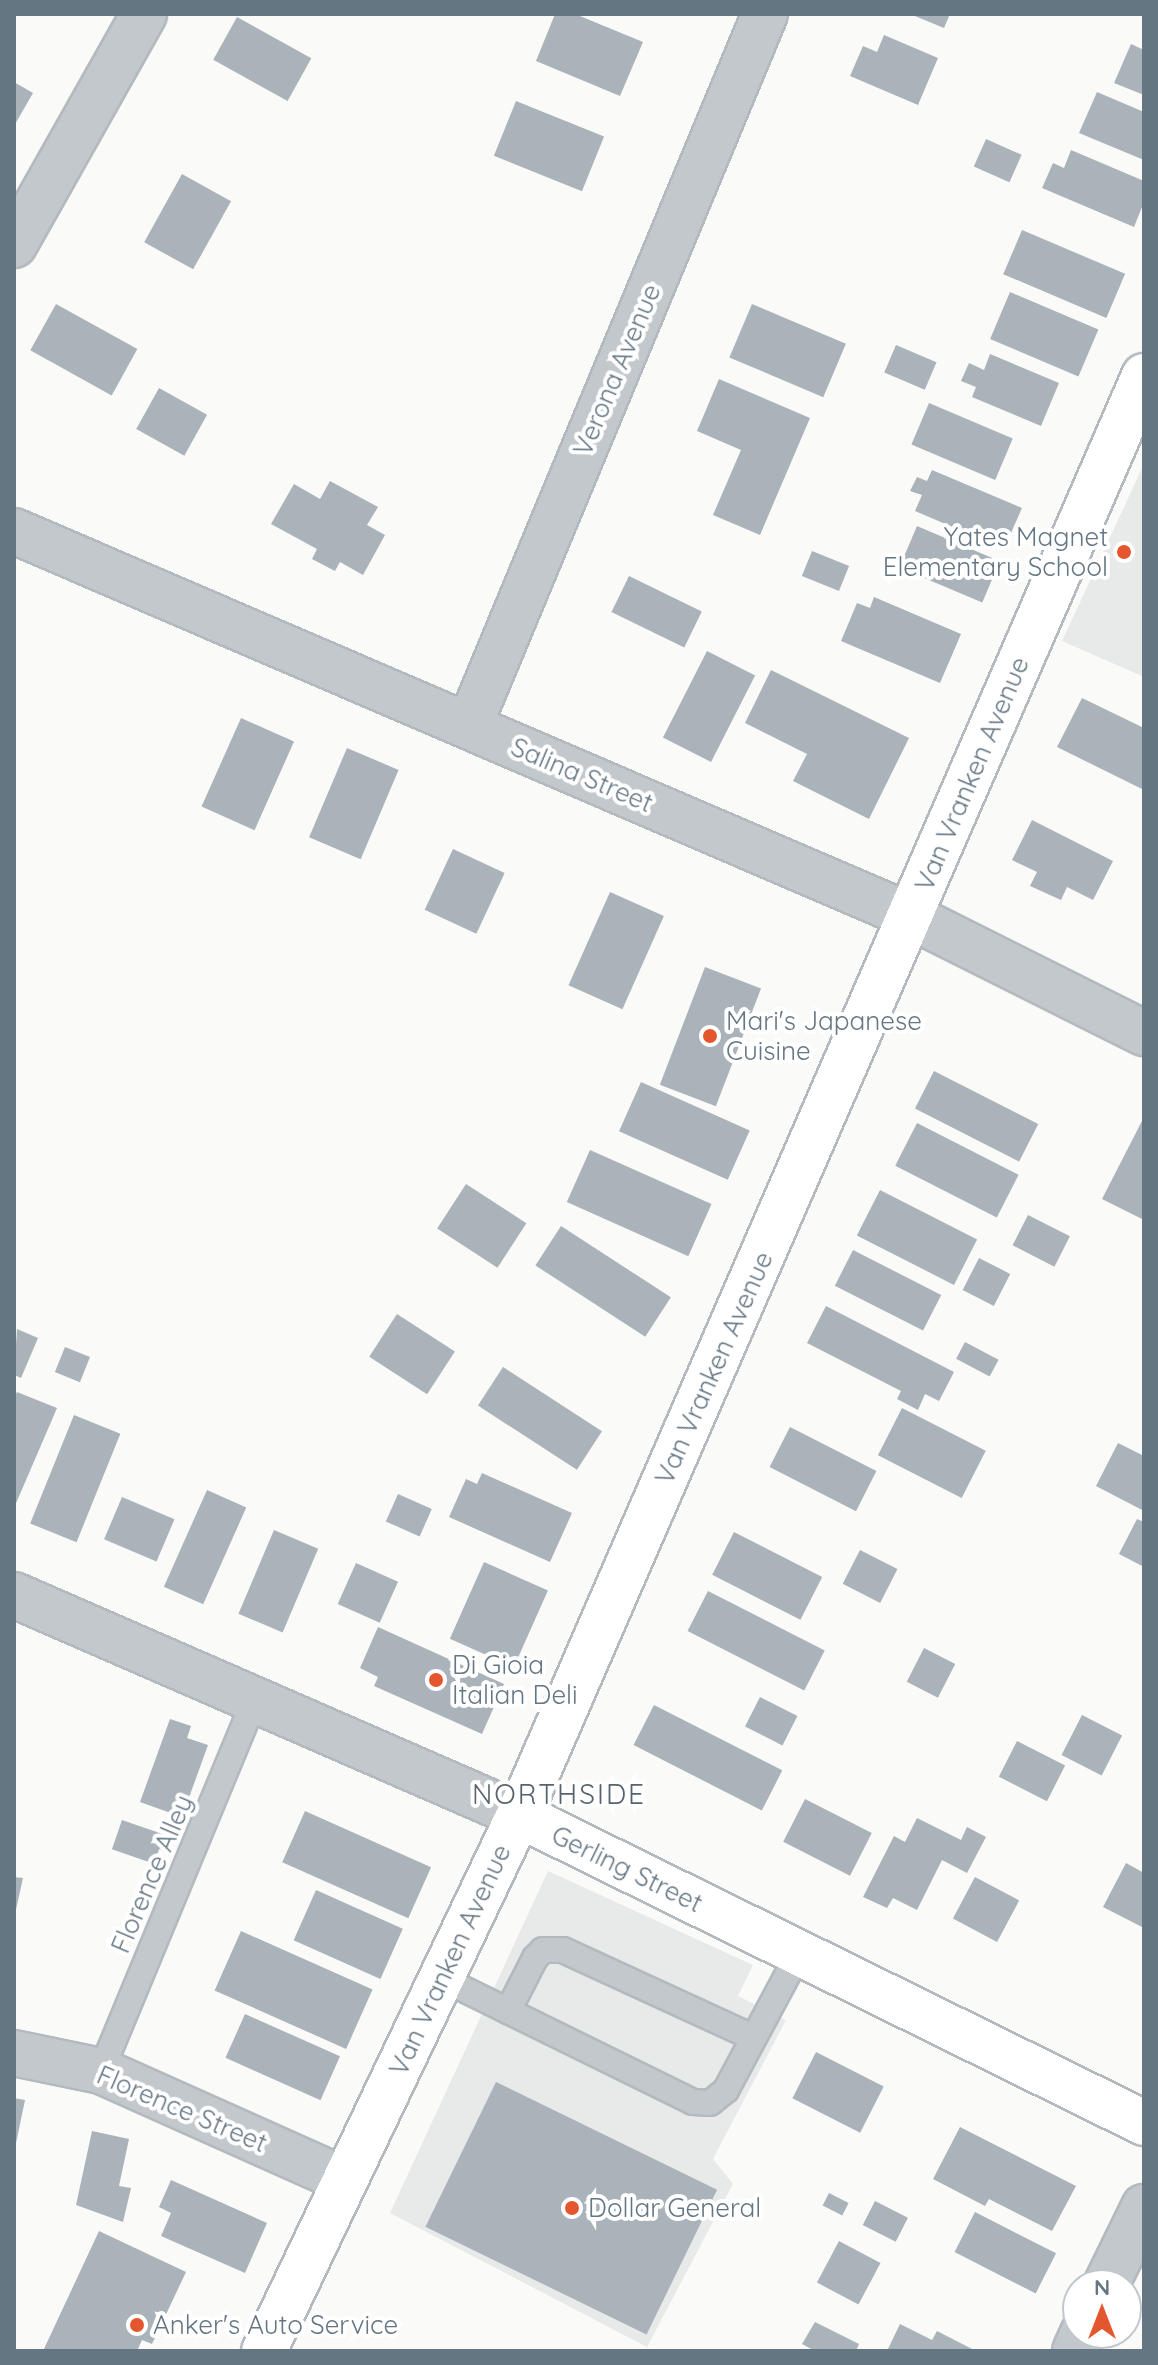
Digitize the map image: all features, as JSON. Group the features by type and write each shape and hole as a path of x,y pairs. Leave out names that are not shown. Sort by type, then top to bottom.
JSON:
{"street":[{"path":"14,245 144,14"},
{"name":"Verona Avenue","path":"469,726 765,14"},
{"name":"Van Vranken Avenue","path":"264,2351 519,1815 1144,376"},
{"name":"Salina Street","path":"14,531 910,916 1144,1033"},
{"name":"Gerling Street","path":"14,1595 519,1815 1144,2123"},
{"name":"Florence Street","path":"14,2053 101,2071 345,2180"},
{"path":"1114,2269 1144,2207"}],"lane":[{"name":"Florence Alley","path":"101,2071 255,1700"},
{"path":"508,2011 535,1958 543,1950 563,1950 754,2038"},
{"path":"441,1978 693,2102 710,2103 726,2090 799,1953"}],"shaded area":[{"name":"Yates Magnet Elementary School","path":"1144,464 1144,677 1062,641"},
{"path":"548,1871 753,1965 738,1996 786,2020 713,2159 733,2184 647,2347 390,2213"}],"building":[{"path":"555,14 575,14 643,42 620,96 536,61"},
{"path":"910,14 950,14 944,28"},
{"path":"237,17 311,58 288,101 213,60"},
{"path":"884,35 938,58 918,105 850,76 863,46 877,52"},
{"path":"1131,44 1144,50 1144,95 1114,83"},
{"path":"14,82 33,93 14,126"},
{"path":"1097,92 1144,112 1144,160 1079,133"},
{"path":"516,101 604,137 582,191 494,156"},
{"path":"986,139 1022,155 1009,182 974,166"},
{"path":"1071,150 1144,181 1144,202 1134,227 1042,188 1053,163 1064,168"},
{"path":"182,174 231,201 193,269 144,242"},
{"path":"1022,230 1125,274 1106,318 1003,274"},
{"path":"1010,292 1098,330 1078,376 990,339"},
{"path":"56,304 137,349 112,395 30,350"},
{"path":"752,304 846,344 823,397 729,357"},
{"path":"896,345 937,362 925,390 884,373"},
{"path":"990,354 1059,383 1041,426 972,397 976,387 961,381 969,363 984,370"},
{"path":"719,379 810,418 760,535 713,515 741,450 697,431"},
{"path":"159,388 207,415 184,456 136,429"},
{"path":"929,403 1013,439 995,480 911,444"},
{"path":"932,470 1022,508 1004,549 915,511 922,495 910,491 917,477 927,481"},
{"path":"330,481 378,507 367,525 385,535 363,575 340,562 335,571 312,559 317,549 271,524 294,484 320,499"},
{"path":"917,526 1000,561 982,603 899,567"},
{"path":"812,551 849,566 839,591 802,576"},
{"path":"629,576 702,612 684,647 611,612"},
{"path":"874,597 961,634 940,683 841,641 857,603 870,608"},
{"path":"707,651 755,676 711,762 663,737"},
{"path":"771,670 909,738 869,819 793,781 807,754 745,723"},
{"path":"1082,698 1144,728 1144,790 1057,747"},
{"path":"241,718 294,742 255,830 202,807"},
{"path":"347,748 399,770 361,859 309,837"},
{"path":"1032,820 1113,861 1093,900 1067,887 1061,900 1030,886 1037,872 1012,860"},
{"path":"453,849 505,873 476,934 425,910"},
{"path":"610,892 664,916 622,1009 569,985"},
{"name":"Mari's Japanese Cuisine","path":"705,967 761,989 716,1106 660,1085"},
{"path":"934,1071 1038,1124 1019,1162 915,1108"},
{"path":"641,1082 750,1130 728,1180 619,1131"},
{"path":"1144,1117 1144,1220 1102,1199"},
{"path":"917,1123 1019,1175 997,1218 895,1166"},
{"path":"590,1150 712,1204 688,1256 567,1202"},
{"path":"466,1184 526,1223 498,1268 437,1228"},
{"path":"880,1190 977,1239 954,1285 857,1235"},
{"path":"1028,1215 1070,1236 1054,1267 1013,1245"},
{"path":"561,1226 671,1297 645,1337 535,1265"},
{"path":"853,1250 941,1295 923,1331 835,1286"},
{"path":"979,1258 1010,1274 994,1306 963,1290"},
{"path":"826,1306 954,1372 939,1401 925,1394 918,1410 897,1399 901,1391 807,1343"},
{"path":"397,1314 455,1352 427,1394 369,1357"},
{"path":"17,1329 38,1338 21,1378 14,1375"},
{"path":"965,1342 999,1360 990,1377 956,1359"},
{"path":"65,1347 90,1357 80,1382 55,1372"},
{"path":"503,1367 602,1431 577,1470 478,1406"},
{"path":"17,1392 57,1408 14,1508 14,1398"},
{"path":"902,1408 986,1451 962,1498 878,1455"},
{"path":"74,1415 120,1434 77,1542 30,1523"},
{"path":"790,1427 876,1471 856,1511 770,1467"},
{"path":"1118,1443 1144,1456 1144,1511 1096,1486"},
{"path":"482,1473 572,1513 550,1562 449,1517 466,1479 477,1484"},
{"path":"207,1490 246,1507 203,1604 164,1587"},
{"path":"398,1494 432,1509 420,1536 386,1521"},
{"path":"122,1497 174,1519 156,1562 104,1539"},
{"path":"1137,1519 1144,1522 1144,1567 1119,1554"},
{"path":"274,1530 318,1549 283,1633 238,1614"},
{"path":"734,1532 822,1577 800,1620 712,1575"},
{"path":"860,1550 897,1569 880,1603 843,1584"},
{"path":"484,1562 548,1590 514,1667 450,1639"},
{"path":"356,1563 398,1582 380,1623 338,1604"},
{"path":"708,1591 825,1650 804,1691 688,1631"},
{"name":"Di Gioia Italian Deli","path":"378,1627 504,1684 482,1734 374,1686 378,1677 360,1668"},
{"path":"924,1648 955,1664 938,1698 907,1682"},
{"path":"760,1697 797,1716 782,1745 745,1726"},
{"path":"654,1705 782,1770 762,1810 634,1745"},
{"path":"1082,1715 1122,1735 1102,1776 1062,1755"},
{"path":"170,1719 191,1726 187,1738 208,1745 182,1817 140,1802"},
{"path":"1017,1741 1065,1766 1047,1801 999,1777"},
{"path":"805,1799 872,1833 850,1876 783,1842"},
{"path":"305,1811 431,1867 408,1918 282,1862"},
{"path":"917,1818 961,1840 967,1827 986,1837 967,1873 942,1860 917,1910 893,1898 887,1908 863,1897 894,1836 905,1842"},
{"path":"122,1820 165,1835 155,1864 112,1849"},
{"path":"1126,1863 1144,1873 1144,1928 1103,1907"},
{"path":"14,1877 23,1878 15,1914 14,1913"},
{"path":"975,1877 1019,1900 997,1942 953,1918"},
{"path":"316,1890 403,1929 380,1979 294,1940"},
{"path":"241,1931 373,1990 346,2049 215,1990"},
{"path":"245,2014 340,2056 320,2100 225,2058"},
{"path":"816,2052 884,2087 860,2133 792,2098"},
{"name":"Dollar General","path":"496,2082 717,2190 647,2335 425,2227"},
{"path":"14,2098 25,2100 15,2148 14,2147"},
{"path":"960,2127 1076,2186 1052,2231 989,2199 985,2206 933,2179"},
{"path":"92,2131 129,2139 119,2186 131,2188 123,2222 76,2205"},
{"path":"171,2180 267,2223 245,2273 161,2236 171,2213 159,2207"},
{"path":"829,2193 849,2203 842,2215 823,2205"},
{"path":"875,2201 908,2218 896,2242 863,2225"},
{"path":"975,2212 1056,2253 1036,2293 955,2252"},
{"path":"99,2231 186,2272 152,2344 142,2340 137,2351 43,2351"},
{"path":"839,2241 880,2263 858,2305 817,2282"},
{"path":"815,2322 859,2344 856,2351 815,2351 802,2344"},
{"path":"900,2324 932,2340 937,2331 976,2351 887,2351"}],"place":[{"name":"Yates Magnet Elementary School","path":"1124,552"},
{"name":"Mari's Japanese Cuisine","path":"710,1036"},
{"name":"Di Gioia Italian Deli","path":"436,1680"},
{"name":"Dollar General","path":"572,2208"},
{"name":"Anker's Auto Service","path":"137,2325"}],"district":[{"name":"NORTHSIDE","path":"559,1794"}]}
